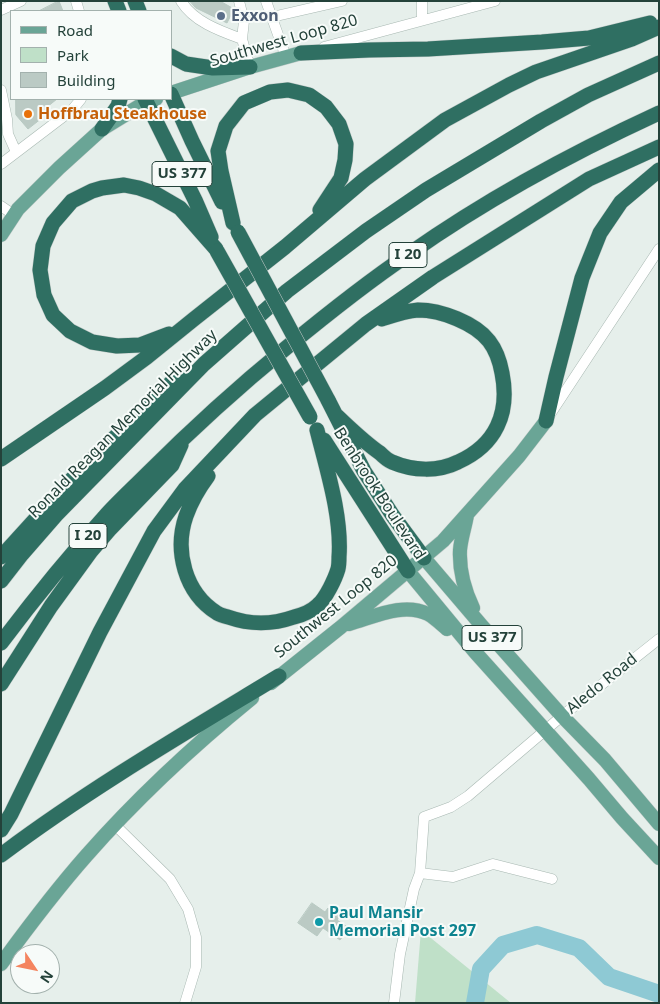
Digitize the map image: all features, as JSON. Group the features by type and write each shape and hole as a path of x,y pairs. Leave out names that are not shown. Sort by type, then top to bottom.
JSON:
{"highway":[{"path":"301,54 428,49 589,38 659,21"},
{"path":"1,458 105,388 147,357 285,247 365,179 445,120 536,72 632,39 659,27"},
{"path":"172,57 186,64 213,68 250,67"},
{"name":"Ronald Reagan Memorial Highway","path":"1,580 56,515 204,364 288,291 366,231 419,195 541,121 588,95 659,63"},
{"path":"235,228 218,151 226,126 244,103 270,92 288,90 310,96 326,107 339,124 346,144 341,178 311,224"},
{"name":"Benbrook Boulevard","path":"172,95 192,141 235,228 337,416 364,471 393,516 424,558"},
{"path":"102,129 118,106 120,100"},
{"name":"Benbrook Boulevard","path":"149,100 217,250 314,424 408,571"},
{"name":"I 20","path":"1,643 61,567 108,513 184,436 303,334 411,252 508,191 566,158 659,113"},
{"path":"1,830 12,814 100,632 154,531 186,489 241,428 262,408 366,324 433,276 589,178 659,147"},
{"path":"546,420 582,278 600,233 621,202 659,170"},
{"path":"180,330 140,345 118,346 92,342 70,331 53,315 44,295 40,270 43,246 53,224 72,201 102,188 124,185 156,194 180,208 217,250"},
{"path":"337,416 370,447 390,462 411,468 432,470 452,466 471,457 487,442 499,424 504,404 504,382 499,360 489,341 471,326 455,318 435,312 419,310 401,312 366,324"},
{"path":"1,557 72,479 186,368 204,364"},
{"path":"241,428 231,448 199,488 186,516 182,534 181,554 190,586 202,600 218,614 238,621 261,624 278,622 302,615 318,605 328,592 338,569 340,546 338,522 314,424"},
{"path":"1,684 51,606 92,551 109,530 172,465 184,436"},
{"path":"1,855 154,752 279,676"}],"main road":[{"name":"Southwest Loop 820","path":"172,93 250,67 301,54"},
{"path":"1,235 18,209 59,168 102,129 149,100"},
{"name":"Southwest Loop 820","path":"1,964 24,932 86,855 152,786 235,712 341,627 443,541 519,456 546,420"},
{"path":"467,515 460,550 461,574 465,592 482,626"},
{"name":"Benbrook Boulevard","path":"424,558 562,716 605,760 659,824"},
{"name":"Benbrook Boulevard","path":"408,571 475,652 659,858"},
{"path":"341,627 393,611 411,609 435,618 475,652"}],"street":[{"path":"1,10 21,1"},
{"path":"181,1 186,10 201,21 220,31 242,39"},
{"path":"239,1 244,21 242,39 250,67"},
{"path":"266,1 286,58"},
{"path":"422,1 422,20"},
{"name":"Southwest Loop 820","path":"301,54 495,1"},
{"path":"272,17 339,2"},
{"path":"1,90 8,134 16,152"},
{"path":"3,160 72,110 80,100"},
{"path":"1,206 14,215"},
{"name":"Southwest Loop 820","path":"546,420 659,249"},
{"name":"Aledo Road","path":"420,872 424,818 451,807 468,796 562,716 659,639"},
{"path":"115,826 170,879 188,909 196,937 196,967 185,1003"},
{"path":"394,1003 400,954 414,889 420,872 453,878 493,864 552,879"}],"green space":[{"path":"421,930 511,1003 415,1003"}],"building":[{"path":"59,1 63,10 41,10"},
{"name":"Exxon","path":"190,1 220,1 234,9 227,23 196,8"},
{"name":"Hoffbrau Steakhouse","path":"16,100 56,100 47,107 41,116 42,118 28,129 16,115"},
{"name":"Paul Mansir Memorial Post 297","path":"312,903 325,912 328,908 340,916 337,920 349,928 340,940 323,928 317,936 298,923"}],"waterway":[{"path":"475,1003 481,969 503,945 537,935 579,948 609,977 659,994"}],"place":[{"name":"Exxon","path":"221,16"},
{"name":"Hoffbrau Steakhouse","path":"28,114"},
{"name":"Paul Mansir Memorial Post 297","path":"319,922"}]}
